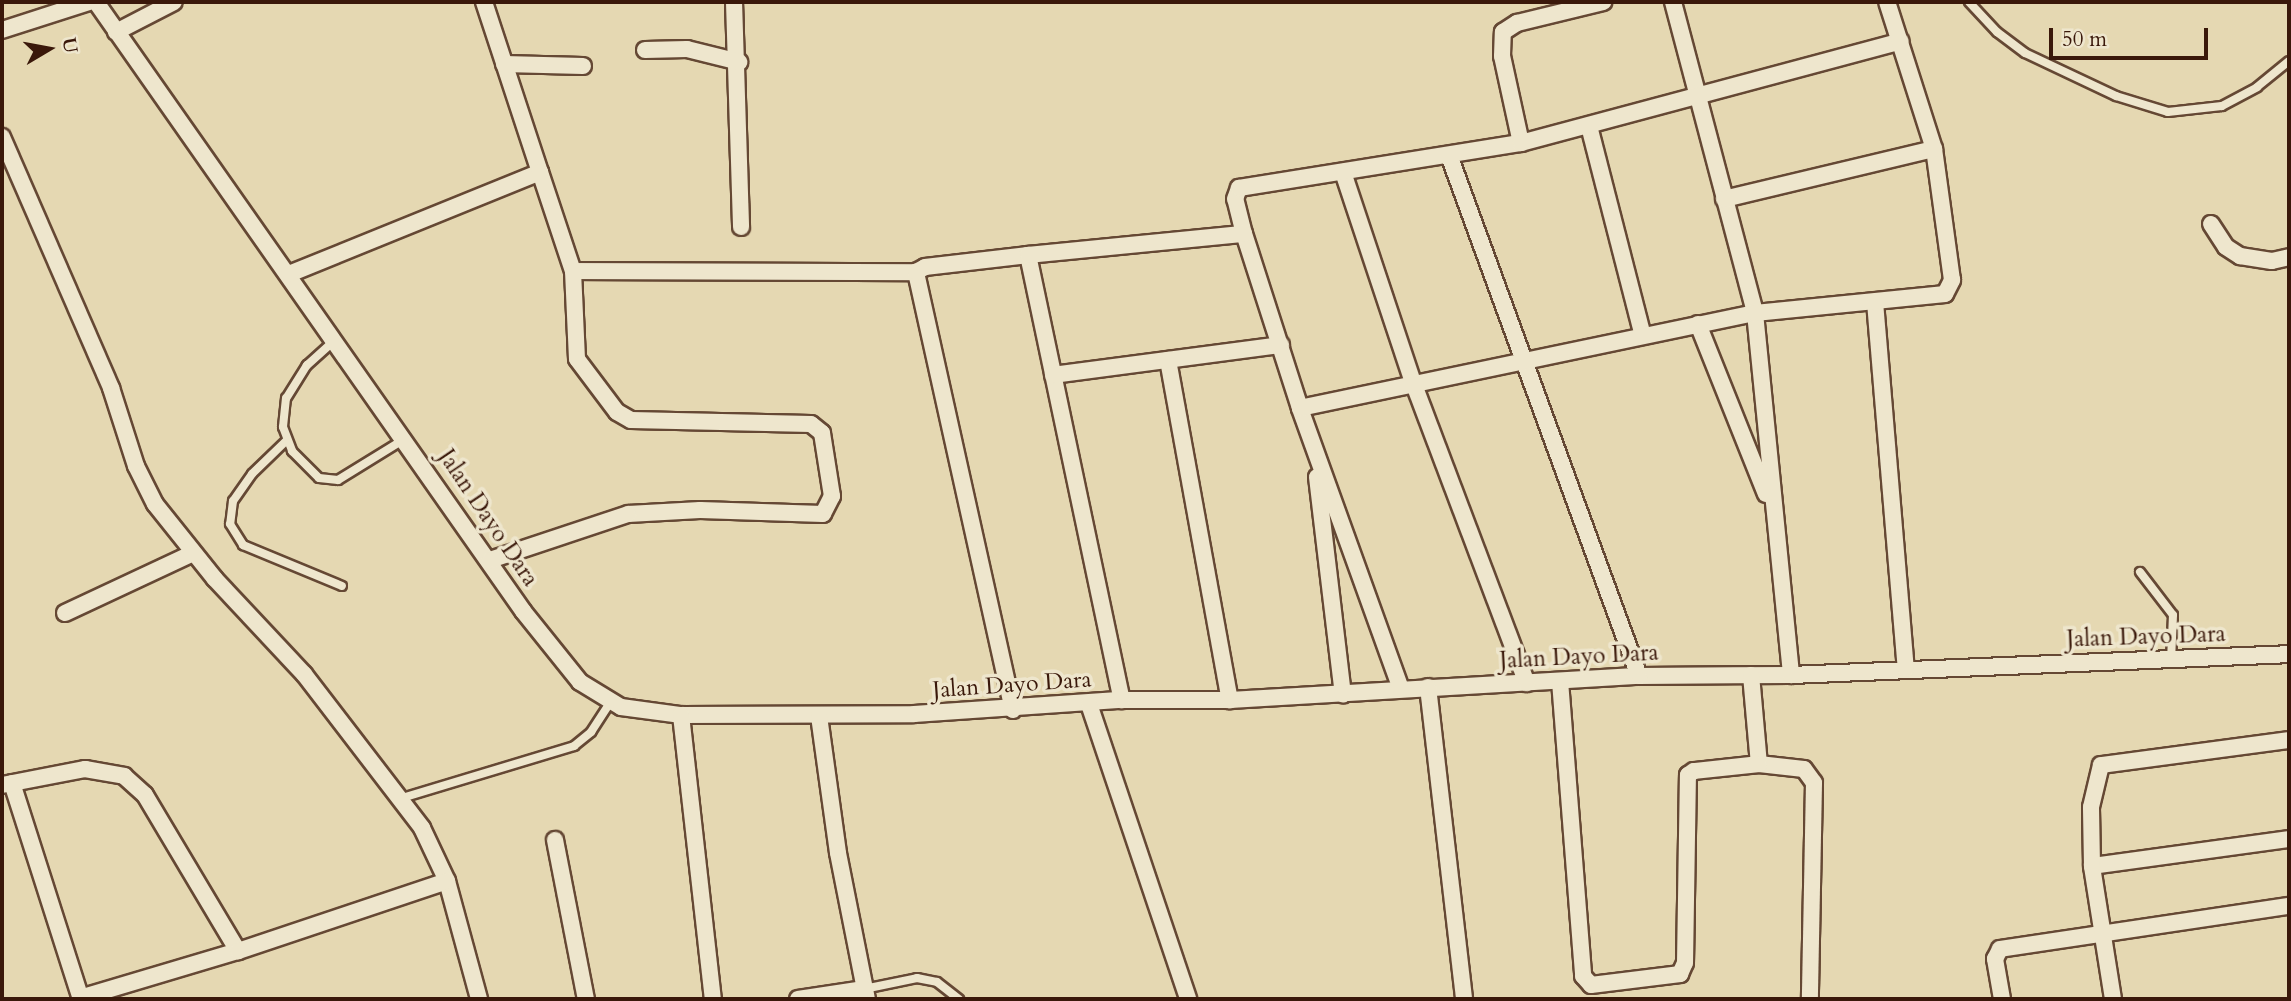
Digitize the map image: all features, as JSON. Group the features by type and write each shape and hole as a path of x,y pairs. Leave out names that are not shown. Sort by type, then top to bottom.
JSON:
{"street":[{"path":"2,30 89,2"},
{"name":"Jalan Dayo Dara","path":"96,2 569,670 610,703 681,715 819,716 1013,710 1122,699 1230,700 1639,676 1791,675 2289,654"},
{"path":"116,32 174,2"},
{"path":"484,2 573,271 577,359 617,412 631,419 818,426 824,440 831,505 818,515 699,510 628,514 489,560"},
{"path":"734,2 738,62 741,227"},
{"path":"1521,143 1502,56 1503,32 1517,23 1603,2"},
{"path":"1673,2 1696,98 1755,313 1772,510 1791,675"},
{"path":"1300,408 1642,333 1755,313 1939,296 1951,288 1934,149 1902,41 1887,2"},
{"path":"1401,689 1314,454 1244,234 1235,199 1239,188 1450,158 1521,143 1902,41"},
{"path":"645,50 687,49 738,62"},
{"path":"504,64 583,66"},
{"path":"1589,126 1642,333"},
{"path":"2,137 111,388 144,484 193,553 304,674 402,798 447,881 479,999"},
{"path":"1724,199 1934,149"},
{"path":"1450,158 1639,676"},
{"path":"289,274 540,172"},
{"path":"1343,172 1413,382 1527,682"},
{"path":"2211,224 2226,247 2240,256 2272,261 2289,257"},
{"path":"573,271 916,272 925,267 1028,255 1244,234"},
{"path":"1028,255 1122,699"},
{"path":"916,272 1013,710"},
{"path":"1875,302 1906,669"},
{"path":"1698,324 1772,510"},
{"path":"1053,374 1281,345"},
{"path":"1168,360 1230,700"},
{"path":"1314,454 1343,694"},
{"path":"65,613 193,553"},
{"path":"1751,675 1759,764"},
{"path":"1560,681 1583,976 1591,985 1680,974 1685,963 1688,775 1694,771 1759,764 1804,769 1814,783 1810,999"},
{"path":"1428,687 1464,999"},
{"path":"1089,704 1188,999"},
{"path":"681,715 713,999"},
{"path":"798,999 866,994 829,799 819,716"},
{"path":"2113,999 2092,866 2091,807 2101,765 2289,740"},
{"path":"238,951 145,795 124,776 85,769 7,784 80,998 238,951 447,881"},
{"path":"2092,866 2289,839"},
{"path":"555,840 586,999"},
{"path":"2002,999 1995,959 2000,949 2289,906"}],"lane":[{"path":"1969,2 1997,33 2025,53 2116,96 2168,112 2222,106 2257,87 2289,61"},
{"path":"334,340 293,381 283,416 286,441 308,471 328,480 348,476 405,439"},
{"path":"286,441 233,501 230,524 243,545 342,586"},
{"path":"2140,572 2173,615 2171,660"},
{"path":"402,798 574,746 591,732 610,703"},
{"path":"866,994 917,978 937,982 959,999"}]}
